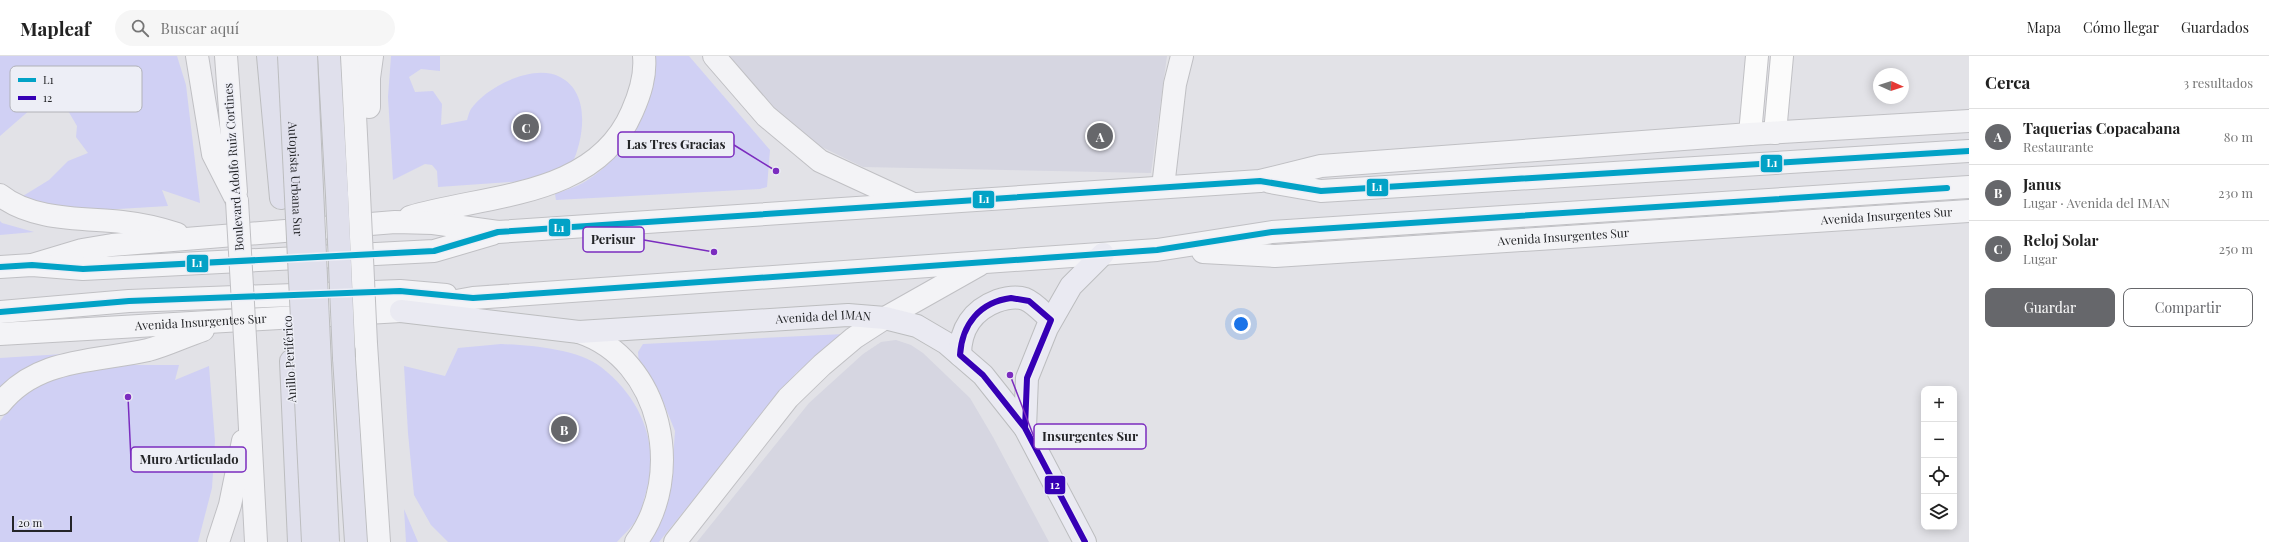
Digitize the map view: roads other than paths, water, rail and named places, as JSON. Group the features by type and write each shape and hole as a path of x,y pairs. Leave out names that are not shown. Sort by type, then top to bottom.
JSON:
{"highway":[{"name":"Anillo Periférico","path":"268,56 282,198 299,542"},
{"name":"Autopista Urbana Sur","path":"290,56 313,542"},
{"name":"Autopista Urbana Sur","path":"306,56 328,542"},
{"path":"329,56 344,358 356,542"}],"main road":[{"path":"197,56 212,154 237,201"},
{"name":"Boulevard Adolfo Ruiz Cortines","path":"226,56 237,201 248,409 253,462 256,542"},
{"path":"352,56 366,344 379,540"},
{"path":"359,192 365,174 369,154 369,78 372,56"},
{"path":"395,222 437,209 537,188 583,169 610,148 630,118 644,78 644,56"},
{"path":"714,56 766,116 820,161 914,204"},
{"path":"1163,188 1174,84 1182,56"},
{"path":"32,265 82,250 112,245 395,222 433,223 498,232 1260,181 1322,166 1750,134 1969,121"},
{"path":"1260,181 1322,191 1969,151"},
{"name":"Avenida Insurgentes Sur","path":"0,334 128,326 222,323 401,311 473,298 1157,250 1272,232 1969,187"},
{"path":"0,195 6,200 44,214 72,219 143,226 191,238"},
{"name":"Avenida Insurgentes Sur","path":"1157,250 1275,256 1969,211"},
{"path":"0,268 32,265 83,269 434,251 498,232"},
{"path":"1025,428 1027,378 1051,320 1071,286 1103,254"},
{"path":"675,542 788,398 822,365 854,338 885,318 983,262"},
{"name":"Avenida Insurgentes Sur","path":"0,312 128,301 400,291 473,298"},
{"path":"960,355 960,342 966,325 978,311 988,305 1004,299 1025,299 1034,304 1051,320"},
{"name":"Avenida del IMAN","path":"401,311 579,332 848,315 885,318 917,326 946,342 983,375 1025,428 1085,542"},
{"path":"0,404 14,389 26,380 56,367 149,350 222,323"},
{"path":"579,332 590,336 605,345 619,357 643,386 657,420 662,451 660,481 652,512 636,542"},
{"path":"218,542 237,478 248,409"}],"street":[{"path":"1750,134 1757,56"},
{"path":"1775,133 1782,56"}],"place":[{"name":"Reloj Solar","path":"526,127"},
{"name":"Taquerias Copacabana","path":"1100,136"},
{"name":"Las Tres Gracias","path":"776,171"},
{"name":"Perisur","path":"714,252"},
{"name":"Insurgentes Sur","path":"1010,375"},
{"name":"Muro Articulado","path":"128,397"},
{"name":"Janus","path":"564,429"}]}
